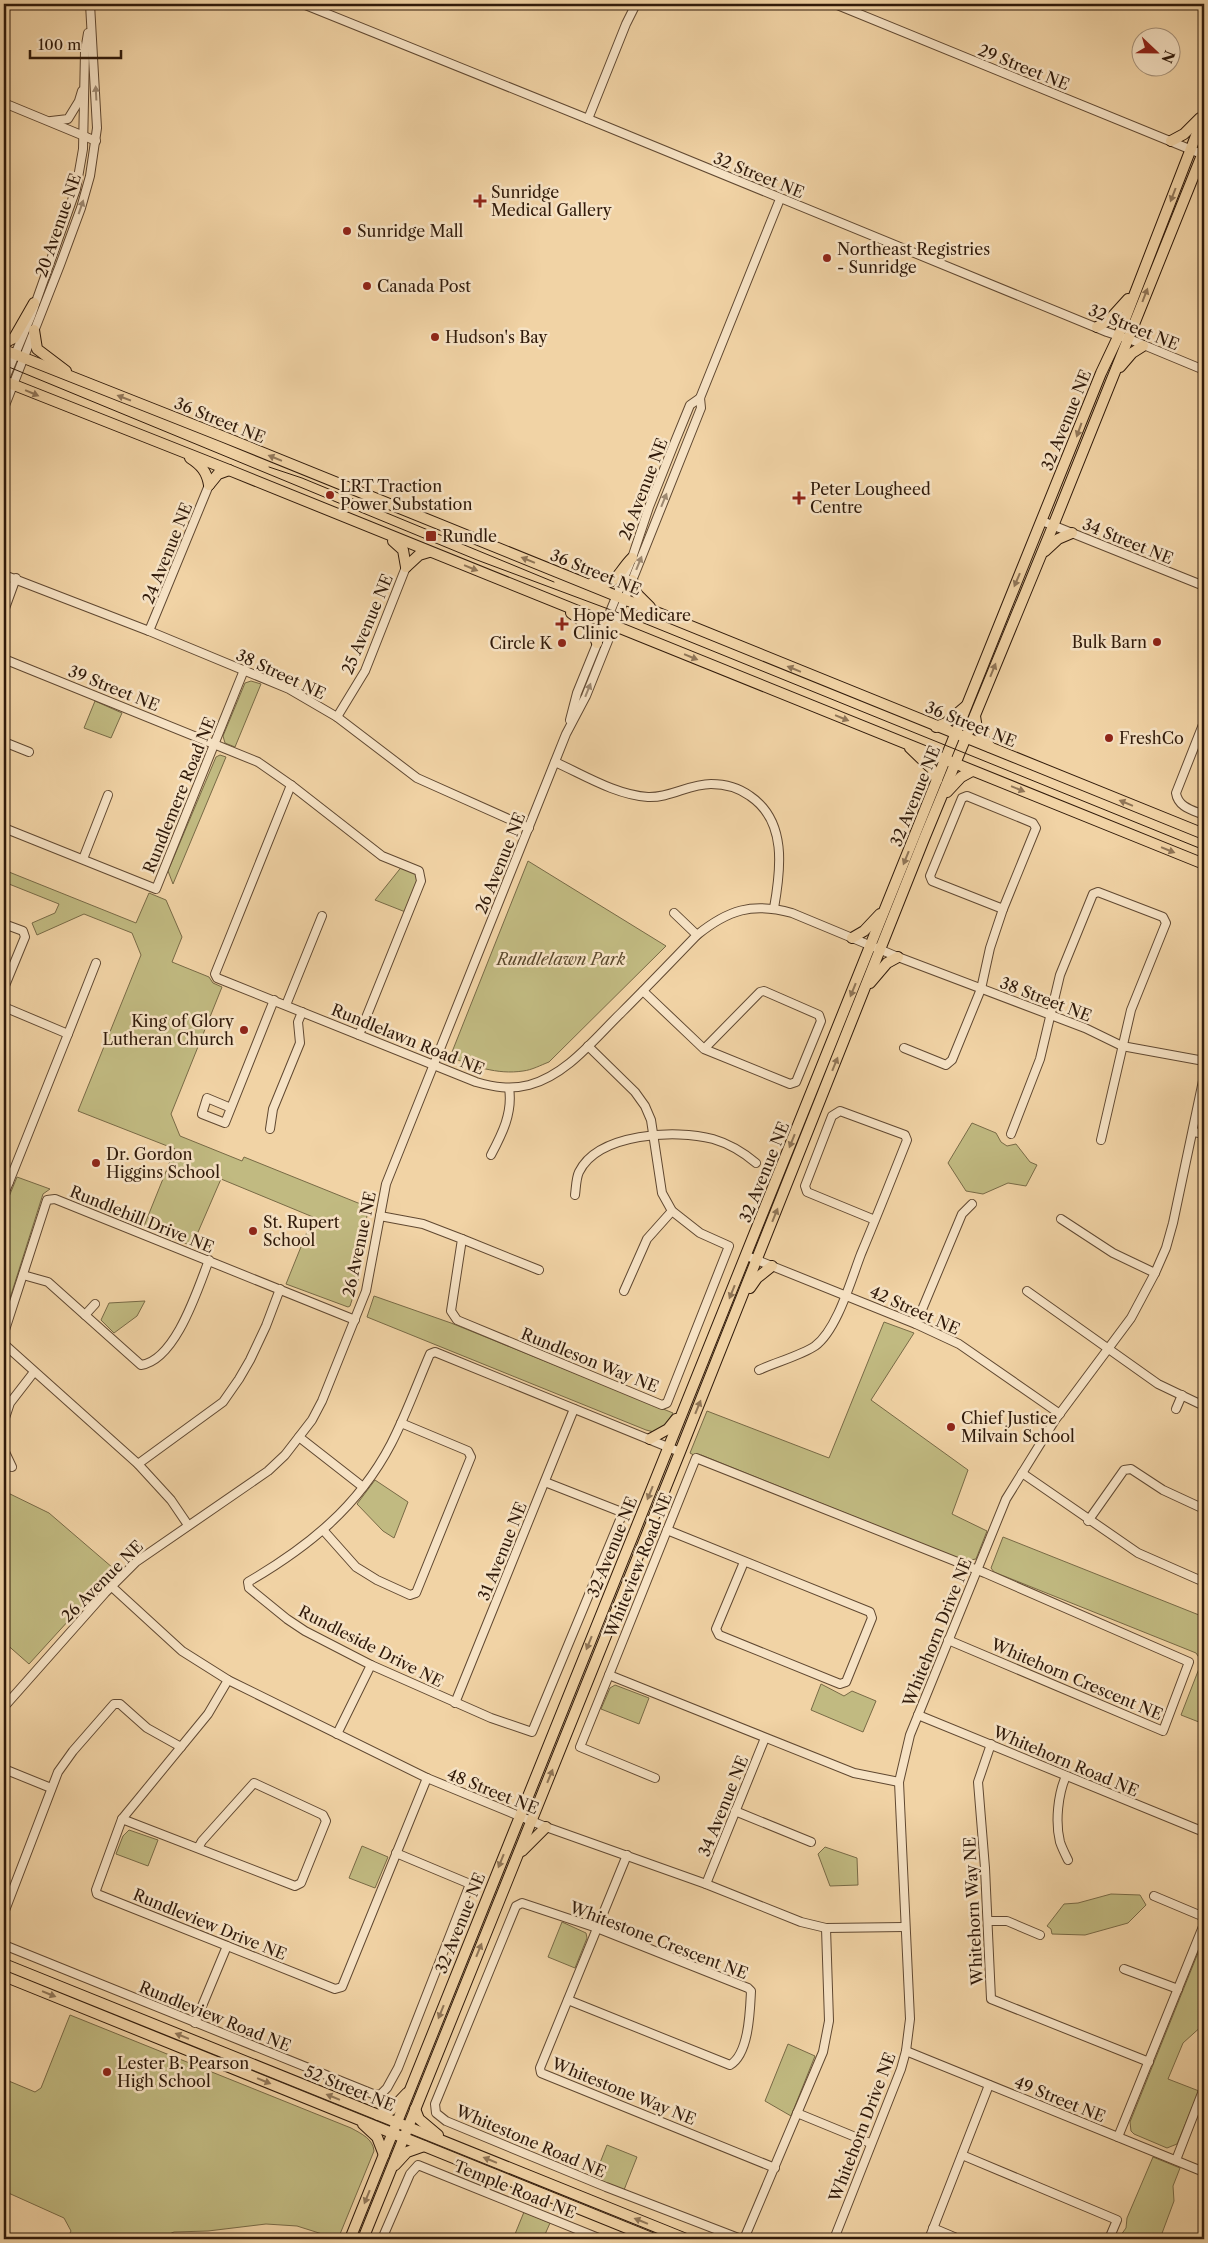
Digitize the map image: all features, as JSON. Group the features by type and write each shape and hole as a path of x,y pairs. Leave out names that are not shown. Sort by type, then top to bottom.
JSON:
{"main road":[{"path":"1171,141 1184,134 1204,114"},
{"name":"32 Avenue NE","path":"363,2239 941,800 950,762 961,736 975,715 1114,376 1136,289 1204,114"},
{"name":"32 Avenue NE","path":"961,736 968,703 1101,373 1123,339 1204,153"},
{"path":"1190,185 1204,170"},
{"path":"1097,327 1116,314 1136,289"},
{"path":"4,343 14,338 34,303"},
{"path":"34,330 37,349 79,380"},
{"path":"1114,376 1132,353 1143,346"},
{"name":"36 Street NE","path":"4,350 1204,834"},
{"path":"7,382 1204,864"},
{"path":"177,449 200,465 206,473 209,485"},
{"path":"209,485 218,474 229,470"},
{"path":"380,532 401,546 405,555 406,567"},
{"path":"1040,558 1048,547 1058,539 1072,533"},
{"path":"406,567 419,555 429,552"},
{"path":"573,579 607,584 617,578 623,567 632,558"},
{"path":"632,580 641,600 668,617"},
{"path":"560,604 587,624 592,630 597,643"},
{"path":"936,727 946,723 968,703"},
{"path":"975,715 977,729 991,748"},
{"path":"906,744 932,769 937,780"},
{"name":"32 Avenue NE","path":"350,2239 937,780 950,762"},
{"path":"941,800 956,782 972,770"},
{"path":"852,938 864,931 887,905"},
{"path":"864,989 887,963 898,957"},
{"path":"741,1299 757,1278 772,1266"},
{"path":"650,1439 668,1429 685,1406"},
{"path":"515,1860 527,1844 546,1827"},
{"name":"52 Street NE","path":"4,1964 686,2239"},
{"name":"52 Street NE","path":"4,1976 654,2239"},
{"path":"378,2115 391,2110 411,2088"},
{"path":"415,2109 419,2119 448,2143"},
{"path":"358,2120 377,2137 384,2155"},
{"path":"390,2171 403,2155 424,2146"}],"street":[{"name":"20 Avenue NE","path":"7,382 10,368 34,330 82,208 90,176 96,141 97,103 90,4"},
{"name":"32 Street NE","path":"303,4 1123,339 1204,370"},
{"path":"588,119 626,24 636,4"},
{"name":"29 Street NE","path":"835,4 1191,150 1204,153"},
{"name":"20 Avenue NE","path":"7,382 18,371 19,356 34,303 76,189 82,161 85,51 90,23"},
{"path":"44,120 60,121 68,119 78,101 85,81"},
{"path":"4,102 96,141"},
{"name":"26 Avenue NE","path":"620,598 632,580 701,408 700,398 780,199"},
{"path":"4,408 7,382"},
{"name":"26 Avenue NE","path":"566,734 586,696 649,507 690,405 700,398"},
{"name":"24 Avenue NE","path":"149,631 209,485"},
{"name":"34 Street NE","path":"1042,521 1204,586"},
{"name":"25 Avenue NE","path":"337,717 365,671 406,567"},
{"name":"38 Street NE","path":"4,574 289,689 337,717 418,778 529,828"},
{"path":"4,611 16,578"},
{"name":"26 Avenue NE","path":"4,1707 111,1586 149,1551 268,1471 299,1437 322,1401 366,1291 386,1184 566,734 578,692 597,643 609,624"},
{"name":"39 Street NE","path":"4,659 258,762 291,784 382,856 419,871 421,881 359,1035"},
{"name":"Rundlemere Road NE","path":"4,828 156,889 244,670"},
{"path":"1204,722 1176,793 1178,802 1188,809 1204,815"},
{"path":"4,742 29,752"},
{"path":"555,762 628,794 647,797 668,795 696,785 710,784 733,786 757,800 767,812 777,833 780,867 774,908"},
{"name":"Rundlelawn Road NE","path":"291,784 215,974 217,978 476,1082 510,1088 530,1085 564,1067 588,1046 697,935 714,921 735,911 759,907 774,908 792,913 881,949"},
{"path":"83,859 108,794"},
{"path":"904,1048 946,1065 952,1060 981,989 990,948 1002,909 1036,828 1034,823 967,796 962,798 930,876 932,881 1002,909"},
{"path":"1010,1134 1040,1059 1060,976 1093,894 1098,892 1164,917 1166,923 1130,1010 1101,1140"},
{"path":"674,913 697,935"},
{"path":"286,1005 322,916"},
{"path":"4,924 23,931 25,937 4,988"},
{"name":"38 Street NE","path":"881,949 1049,1016 1085,1028 1122,1046 1204,1061"},
{"path":"4,1194 6,1181 96,963"},
{"path":"642,991 704,1050 790,1084 796,1082 821,1021 820,1016 764,991 760,992 704,1050"},
{"path":"231,1108 274,1000"},
{"path":"4,1007 68,1034"},
{"path":"270,1129 273,1109 300,1043 298,1022 302,1012"},
{"name":"Rundleson Way NE","path":"462,1239 451,1311 457,1320 662,1404 667,1403 729,1249 728,1244 700,1233 672,1211 662,1193 651,1120 645,1106 635,1092 588,1046"},
{"name":"Whitehorn Drive NE","path":"834,2239 906,2051 910,2019 904,1927 899,1782 910,1735 1006,1499 1060,1414 1110,1349 1135,1311 1155,1273 1171,1231 1194,1132 1204,1076"},
{"path":"491,1155 505,1128 510,1104 510,1088"},
{"path":"758,1370 815,1346 831,1326 845,1294 875,1220 907,1140 905,1135 840,1110 832,1116 805,1186 807,1192 875,1220"},
{"path":"1194,1132 1204,1134"},
{"path":"575,1195 578,1173 590,1156 613,1144 653,1136 686,1134 714,1139 742,1151 756,1163"},
{"name":"Rundlehill Drive NE","path":"4,1332 47,1200 55,1199 355,1320"},
{"path":"916,1324 962,1214 972,1204"},
{"path":"624,1291 646,1239 672,1211"},
{"path":"380,1216 432,1227 539,1270"},
{"path":"1061,1219 1113,1253 1155,1273"},
{"name":"42 Street NE","path":"747,1256 845,1294 959,1344 1060,1414"},
{"path":"23,1275 48,1282 141,1365 147,1364 169,1345 180,1330 210,1260"},
{"path":"138,1464 223,1402 250,1360 266,1326 280,1289"},
{"path":"1027,1291 1158,1384 1204,1406"},
{"path":"85,1315 95,1304"},
{"path":"4,1344 138,1464 171,1500 188,1525"},
{"name":"Rundleside Drive NE","path":"545,1482 619,1511 622,1515 532,1732 491,1718 371,1665 305,1631 249,1588 248,1582 285,1561 324,1531 363,1487 382,1460 401,1423 430,1354 435,1352 680,1452"},
{"path":"4,1421 10,1403 34,1372"},
{"path":"1176,1410 1182,1395"},
{"name":"31 Avenue NE","path":"455,1703 574,1409"},
{"path":"324,1531 356,1567 377,1580 410,1595 416,1592 471,1457 468,1451 401,1423"},
{"path":"299,1437 363,1487"},
{"path":"4,1450 12,1467"},
{"name":"Whiteview Road NE","path":"656,1778 580,1747 696,1458 976,1570"},
{"path":"1088,1520 1124,1470 1131,1469 1163,1490 1204,1509"},
{"path":"1022,1473 1138,1553 1204,1582"},
{"path":"667,1530 870,1612 872,1618 846,1682 840,1684 719,1636 716,1629 744,1562"},
{"name":"Whitehorn Crescent NE","path":"948,1640 1163,1731 1189,1662 976,1570"},
{"name":"48 Street NE","path":"111,1586 182,1650 228,1680 427,1778 546,1827 706,1884 800,1922 826,1928 904,1927"},
{"path":"337,1734 371,1665"},
{"path":"609,1676 854,1773 899,1782"},
{"name":"Rundleview Drive NE","path":"228,1680 208,1714 122,1819 96,1890 97,1894 335,1989 342,1987 427,1778"},
{"path":"4,1913 58,1772 73,1751 114,1704 120,1704 147,1728 181,1747"},
{"name":"Whitehorn Road NE","path":"918,1715 1204,1832"},
{"name":"34 Avenue NE","path":"706,1884 764,1738"},
{"name":"Whitehorn Way NE","path":"991,1744 978,1782 988,1921 991,1999 1149,2062"},
{"path":"4,1769 51,1788"},
{"path":"1066,1776 1062,1784 1058,1815 1060,1842 1068,1860"},
{"path":"122,1819 295,1886 301,1883 326,1821 322,1815 254,1783 202,1840 198,1848"},
{"path":"735,1811 811,1842"},
{"name":"Rundleview Road NE","path":"4,1945 195,2023 373,2094 380,2095 387,2088 398,2068 470,1884 396,1853"},
{"name":"Whitestone Way NE","path":"627,1855 540,2068 541,2073 775,2168"},
{"path":"1154,1896 1204,1917"},
{"name":"Whitestone Crescent NE","path":"516,1906 522,1903 597,1928 748,1988 751,1992 749,2031 735,2062 730,2065 568,2000"},
{"name":"Whitestone Road NE","path":"516,1906 435,2104 436,2113 446,2121 606,2187 743,2239 823,2052 829,2021 826,1928"},
{"path":"988,1921 1008,1921 1040,1935"},
{"path":"1118,2137 1204,1924"},
{"path":"195,2023 227,1946"},
{"path":"1124,1969 1178,1989"},
{"name":"49 Street NE","path":"906,2051 1204,2172"},
{"path":"928,2239 989,2085"},
{"path":"1176,2160 1204,2088"},
{"path":"797,2113 870,2143"},
{"path":"962,2155 1117,2220 1109,2239"},
{"name":"Temple Road NE","path":"382,2239 410,2174 418,2165 601,2239"},
{"path":"933,2228 959,2239"}],"green space":[{"path":"251,681 261,684 235,747 225,743 223,736 245,683"},
{"path":"95,701 122,713 111,738 84,728"},
{"path":"220,755 226,757 173,884 168,871 216,757"},
{"name":"Rundlelawn Park","path":"528,861 666,946 549,1062 523,1071 495,1071 450,1057"},
{"path":"403,865 419,871 421,881 408,913 375,900"},
{"path":"4,870 136,923 149,893 166,900 182,937 172,962 209,977 213,983 222,987 171,1114 180,1136 242,1161 244,1157 368,1207 359,1278 350,1306 348,1307 286,1284 313,1217 221,1179 192,1246 144,1226 175,1149 78,1111 141,955 132,933 84,914 37,935 32,923 55,913 59,904 4,882"},
{"path":"972,1123 996,1133 1001,1142 1007,1146 1016,1144 1030,1162 1037,1165 1026,1186 1008,1183 983,1194 966,1191 948,1163"},
{"path":"17,1177 50,1189 43,1194 4,1317 4,1209"},
{"path":"374,1296 451,1323 673,1413 666,1425 654,1432 646,1430 367,1317"},
{"path":"145,1301 137,1316 114,1333 101,1320 109,1303"},
{"path":"884,1322 914,1333 871,1400 968,1470 952,1514 987,1531 976,1559 965,1561 701,1455 697,1457 690,1453 707,1411 829,1458"},
{"path":"375,1480 408,1502 394,1538 383,1531 357,1504"},
{"path":"4,1491 49,1513 113,1568 110,1575 29,1664 4,1642"},
{"path":"1003,1537 1204,1617 1204,1724 1181,1715 1200,1666 1200,1659 1196,1653 994,1572 991,1568"},
{"path":"821,1684 844,1696 852,1691 876,1701 863,1732 811,1710"},
{"path":"615,1685 649,1698 639,1724 601,1709 610,1688"},
{"path":"129,1830 158,1840 148,1866 116,1854 123,1836"},
{"path":"362,1846 388,1857 375,1888 349,1878"},
{"path":"825,1847 857,1858 858,1885 830,1886 818,1854"},
{"path":"1111,1894 1140,1895 1146,1905 1128,1923 1085,1935 1052,1934 1051,1929 1047,1926 1064,1904 1078,1903"},
{"path":"562,1922 586,1933 587,1938 575,1968 548,1957"},
{"path":"1204,1938 1204,2024 1183,2043 1168,2079 1199,2091 1177,2144 1167,2148 1134,2134 1131,2131 1130,2122"},
{"name":"Lester B. Pearson High School","path":"70,2015 351,2128 366,2137 372,2143 374,2151 338,2239 297,2226 266,2224 208,2231 174,2232 158,2239 67,2239 71,2231 64,2218 4,2191 4,2079 35,2092 41,2088"},
{"path":"788,2044 815,2056 791,2116 765,2101"},
{"path":"607,2145 637,2157 624,2190 594,2178"},
{"path":"1153,2157 1180,2168 1173,2186 1174,2201 1161,2236 1159,2239 1118,2239 1126,2228 1127,2218"},
{"path":"524,2212 550,2223 543,2239 513,2239"}],"tram line":[{"path":"4,365 477,560 619,613 1204,850"},
{"path":"269,467 302,478 554,582"}],"place":[{"name":"Sunridge Medical Gallery","path":"480,201"},
{"name":"Sunridge Mall","path":"347,231"},
{"name":"Northeast Registries - Sunridge","path":"827,258"},
{"name":"Canada Post","path":"367,286"},
{"name":"Hudson's Bay","path":"435,337"},
{"name":"LRT Traction Power Substation","path":"330,495"},
{"name":"Peter Lougheed Centre","path":"799,498"},
{"name":"Rundle","path":"431,536"},
{"name":"Hope Medicare Clinic","path":"562,624"},
{"name":"Bulk Barn","path":"1157,642"},
{"name":"Circle K","path":"562,643"},
{"name":"FreshCo","path":"1109,738"},
{"name":"King of Glory Lutheran Church","path":"244,1030"},
{"name":"Dr. Gordon Higgins School","path":"96,1163"},
{"name":"St. Rupert School","path":"253,1231"},
{"name":"Chief Justice Milvain School","path":"951,1427"},
{"name":"Lester B. Pearson High School","path":"107,2072"}]}
